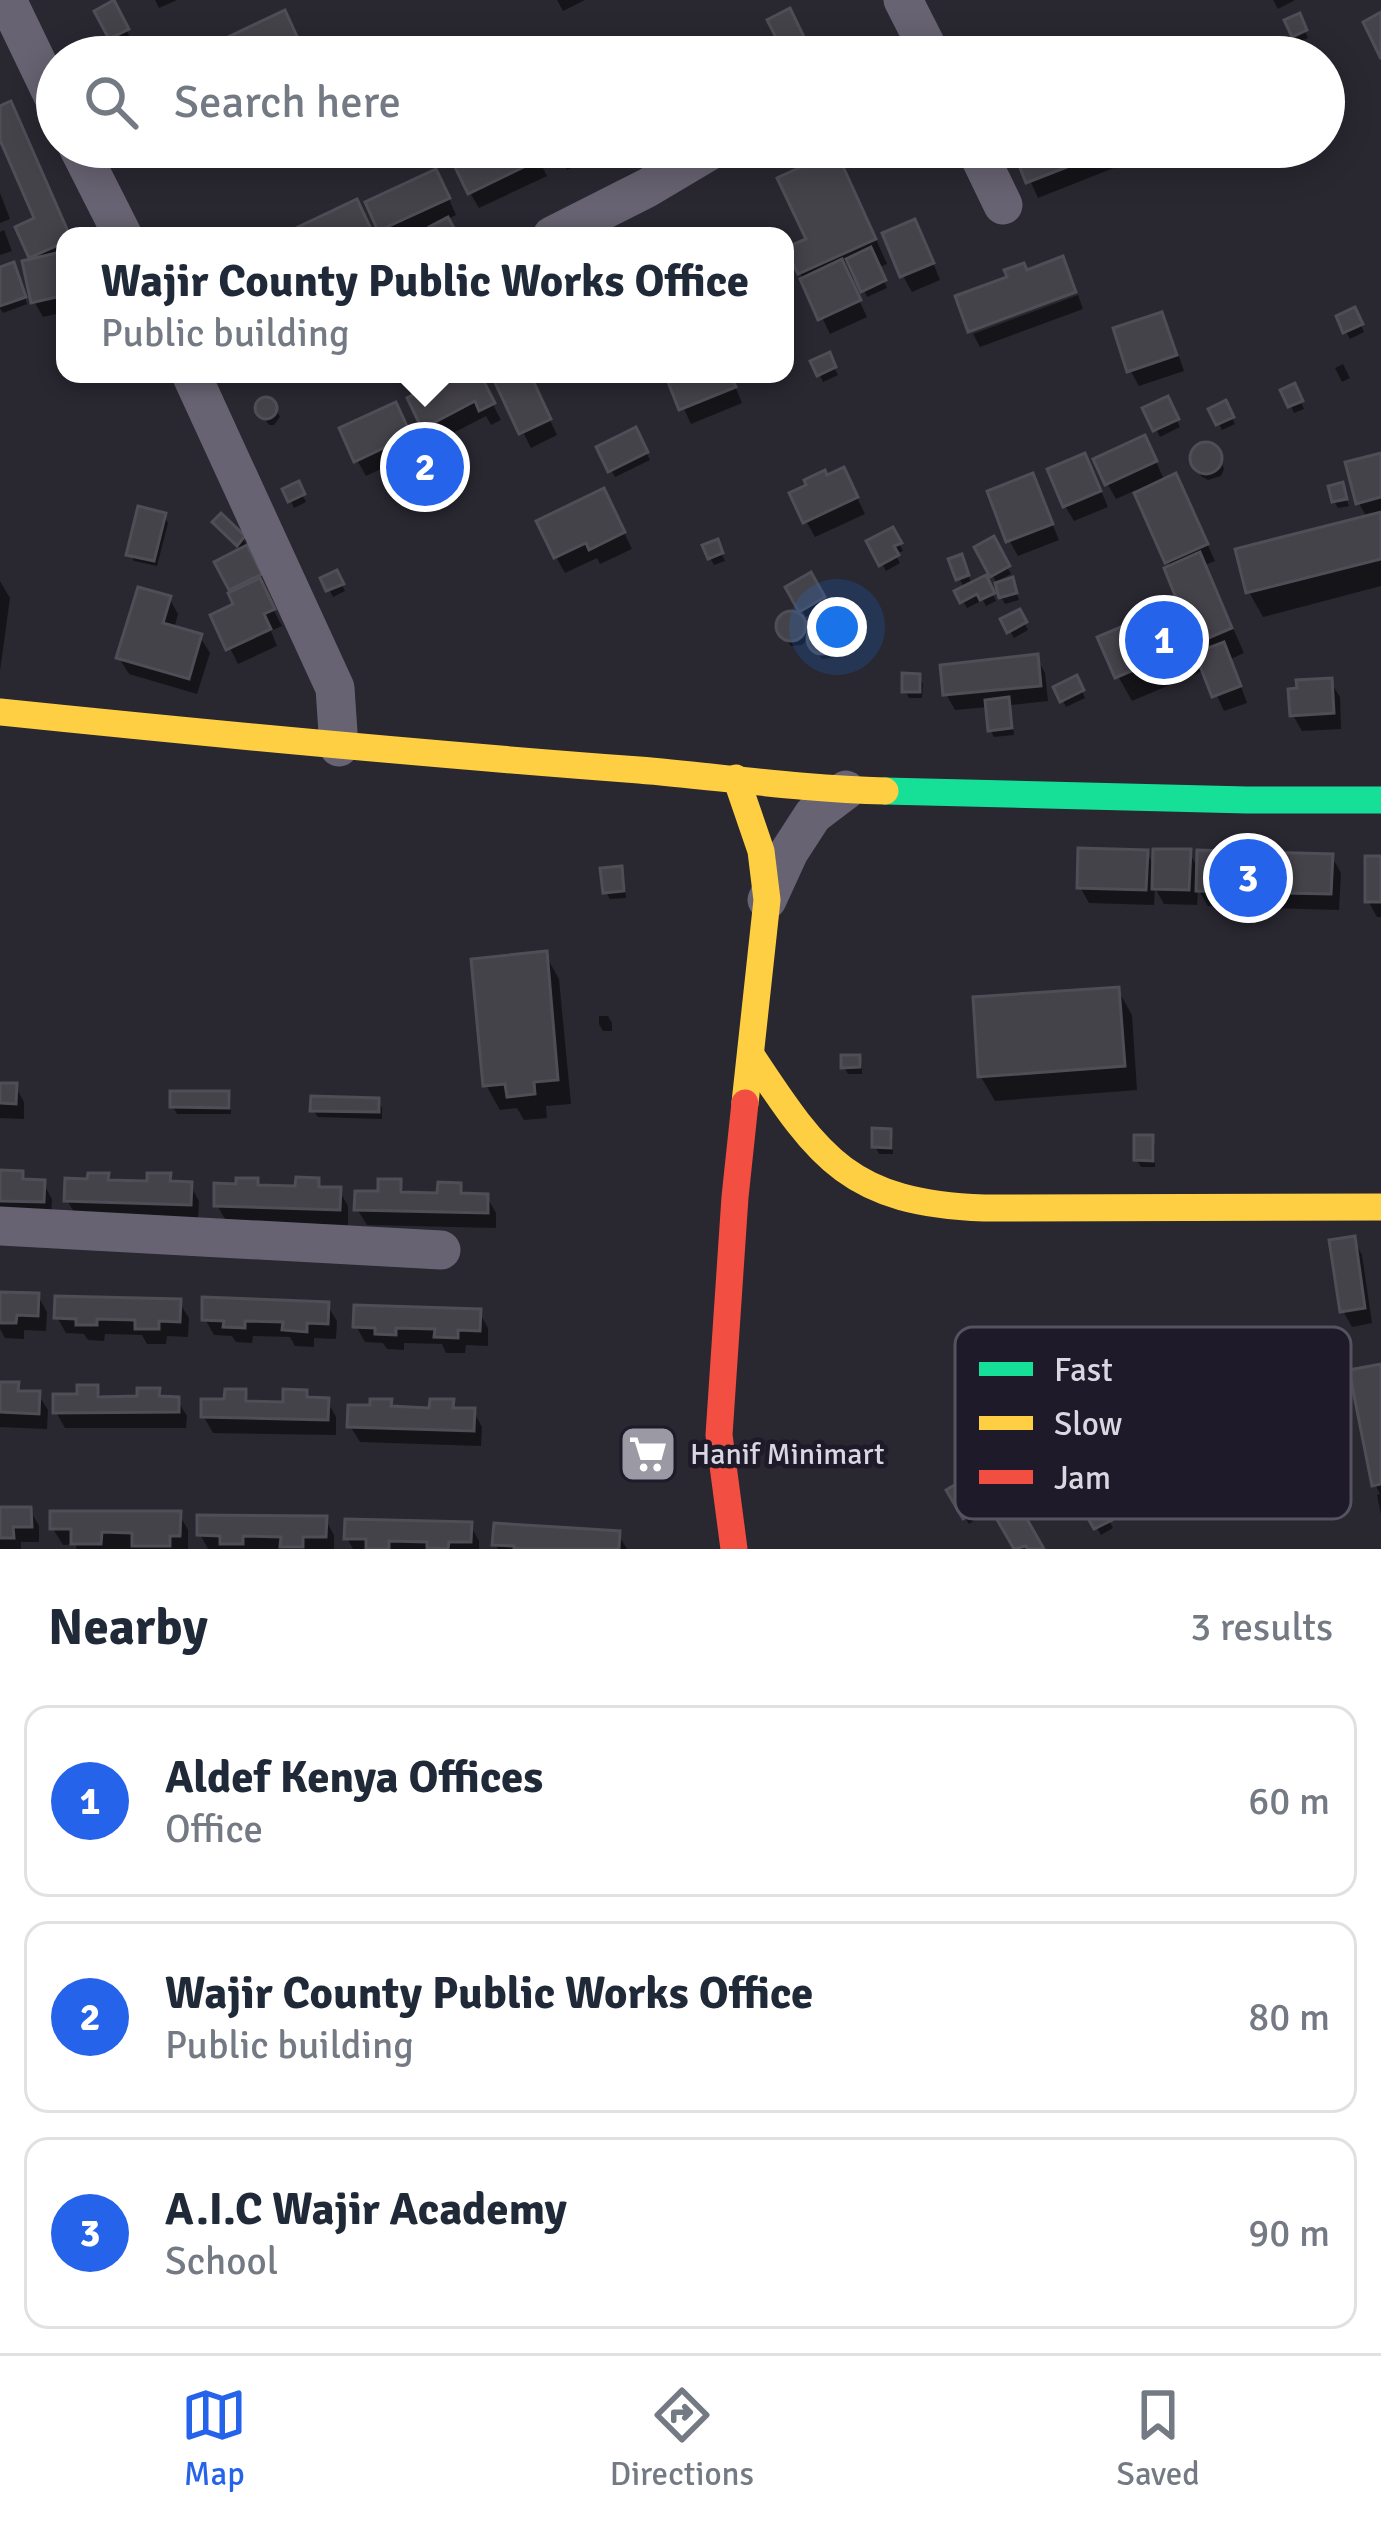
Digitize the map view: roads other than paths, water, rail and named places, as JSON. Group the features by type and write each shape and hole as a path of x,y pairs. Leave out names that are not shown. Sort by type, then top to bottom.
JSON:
{"street":[{"path":"7,0 36,60"},
{"path":"903,0 921,36"},
{"path":"89,168 118,227"},
{"path":"570,227 681,168"},
{"path":"985,168 1003,205"},
{"path":"206,383 335,688 339,748"},
{"path":"0,712 339,748 845,790 1381,800"},
{"path":"734,1549 719,1435 735,1197 767,900 761,850 736,778"},
{"path":"767,900 788,852 813,815 845,790"},
{"path":"751,1054 819,1153 863,1186 920,1204 1381,1208"},
{"path":"0,1226 441,1250"}],"place":[{"name":"Wajir County Public Works Office","path":"425,467"},
{"name":"Aldef Kenya Offices","path":"1164,640"},
{"name":"A.I.C Wajir Academy","path":"1248,878"},
{"name":"Hanif Minimart","path":"648,1454"}]}
